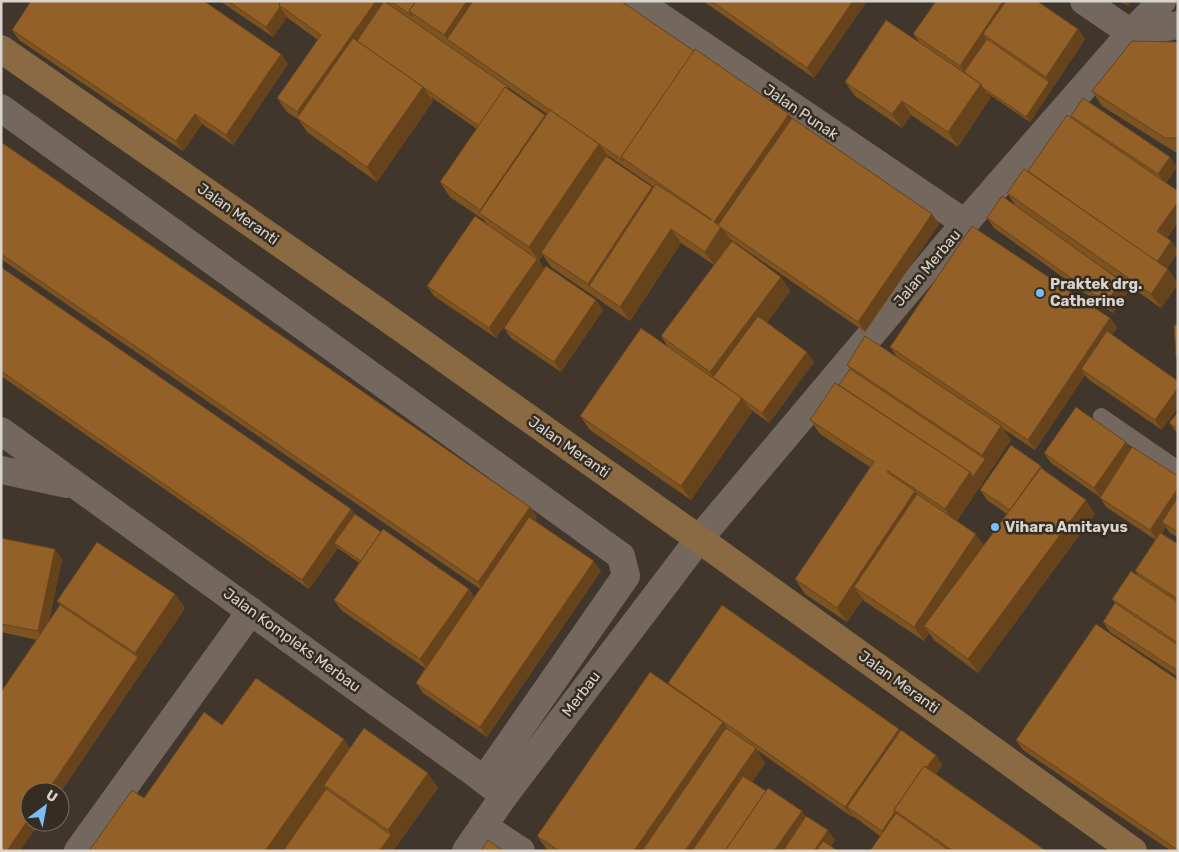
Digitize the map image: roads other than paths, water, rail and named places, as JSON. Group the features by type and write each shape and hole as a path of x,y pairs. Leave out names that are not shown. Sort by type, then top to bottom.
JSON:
{"street":[{"name":"Jalan Punak","path":"638,1 965,224"},
{"path":"1084,1 1131,33 1178,25"},
{"name":"Jalan Merbau","path":"699,539 965,224 1131,33 1162,1"},
{"name":"Jalan Meranti","path":"1,49 380,313 699,539 1133,851"},
{"path":"1,108 621,556 626,576 494,788"},
{"name":"Jalan Kompleks Merbau","path":"1,431 251,610 494,788"},
{"name":"Jalan Kompleks Merbau","path":"1,470 78,486"},
{"name":"Merbau","path":"466,851 483,826 494,788 699,539"},
{"path":"78,851 251,610"},
{"path":"483,826 521,851"}],"lane":[{"path":"1101,416 1178,469"}],"place":[{"name":"Praktek drg. Catherine","path":"1040,293"},
{"name":"Vihara Amitayus","path":"995,527"}]}
